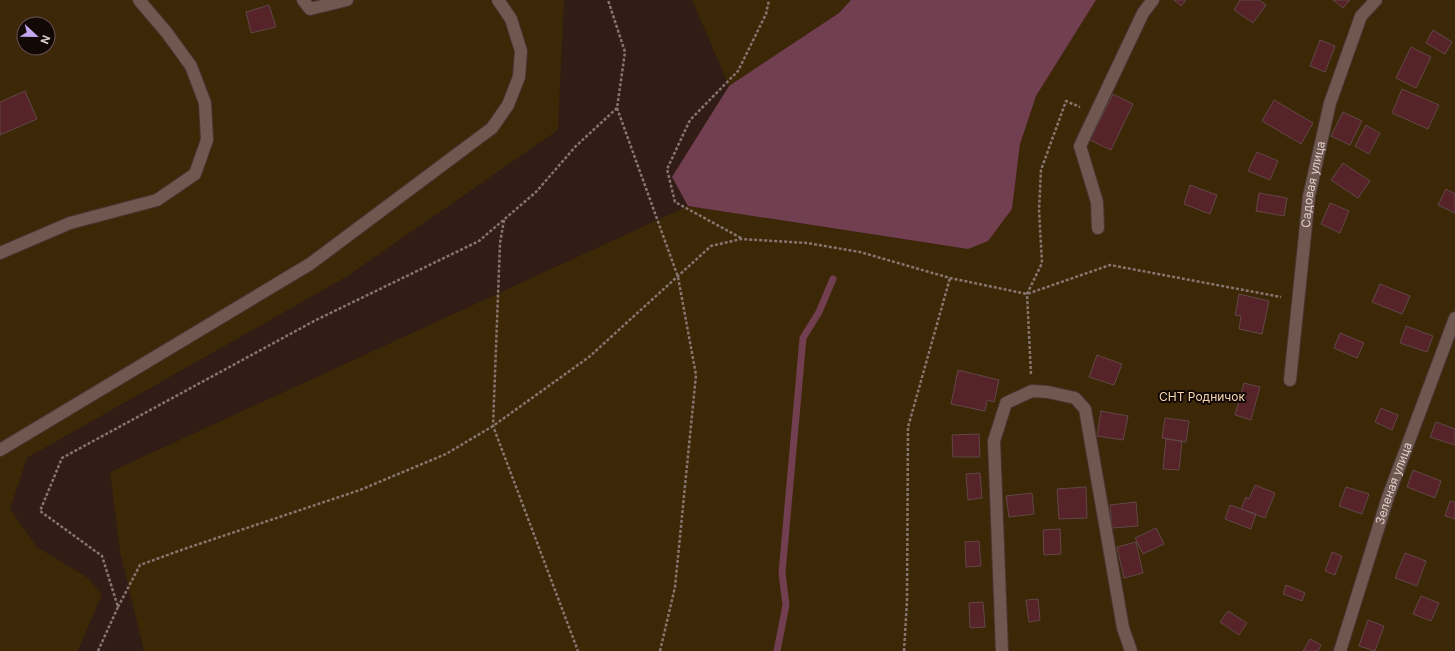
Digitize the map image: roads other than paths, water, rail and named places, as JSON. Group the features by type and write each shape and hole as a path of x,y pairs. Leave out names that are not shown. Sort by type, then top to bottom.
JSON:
{"street":[{"path":"0,253 70,223 157,200 195,174 207,140 205,103 191,66 139,0"},
{"path":"303,0 310,9 347,0"},
{"path":"0,450 310,264 492,128 508,105 519,77 521,51 511,19 498,0"},
{"path":"1098,228 1097,202 1080,146 1143,13 1153,0"},
{"name":"Садовая улица","path":"1290,380 1309,196 1330,103 1361,16 1376,0"},
{"name":"Зеленая улица","path":"1340,651 1388,497 1455,318"},
{"path":"1002,651 994,442 1006,403 1032,391 1048,392 1076,398 1085,409 1123,628 1131,651"}],"waterway":[{"path":"777,651 786,605 782,573 803,338 819,312 833,279"}],"park label":[{"name":"СНТ Родничок","path":"1202,397"}]}
